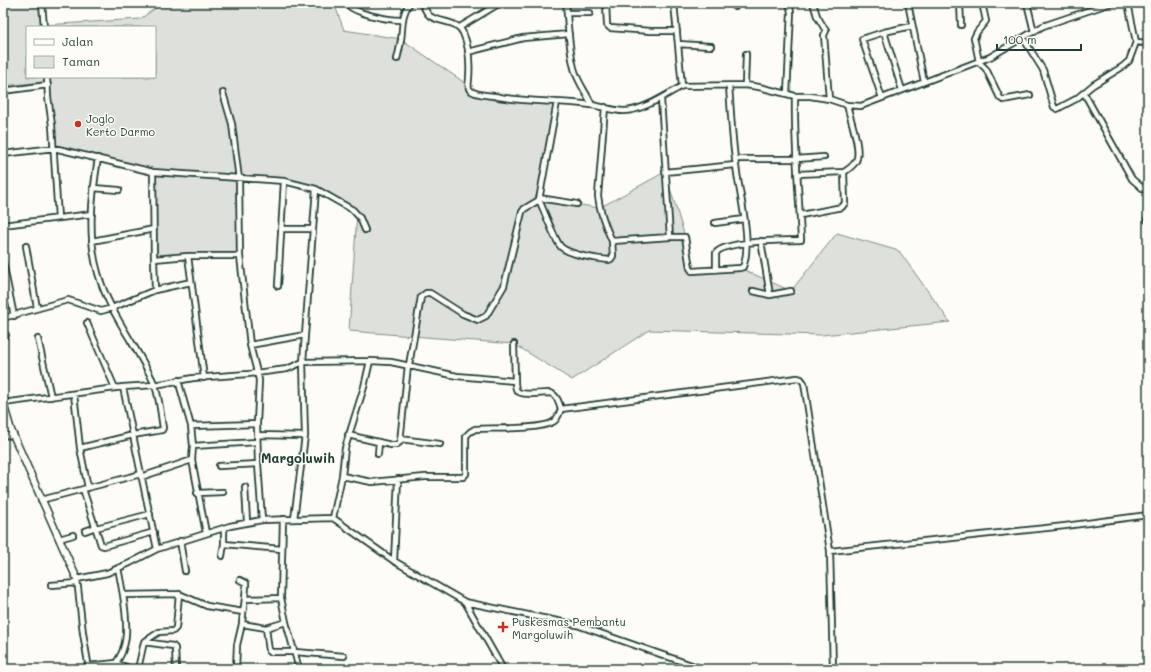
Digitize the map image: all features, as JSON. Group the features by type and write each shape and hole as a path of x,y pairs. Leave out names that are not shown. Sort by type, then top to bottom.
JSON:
{"street":[{"path":"42,3 44,26"},
{"path":"346,3 351,8 369,15 384,19 402,20"},
{"path":"397,59 404,11 410,3"},
{"path":"422,3 428,14 437,20 460,27 464,34 468,52 469,87 471,91 511,100 592,105 624,111 661,99 682,86 745,85 795,96 830,99 847,105 861,106 979,62 1005,49 1043,26 1111,3"},
{"path":"460,27 493,5 500,3"},
{"path":"566,3 572,62 576,74 592,105"},
{"path":"606,3 607,25 610,28 677,31"},
{"path":"674,3 682,86"},
{"path":"787,94 791,12 789,3"},
{"path":"813,3 826,31 824,35 830,99"},
{"path":"908,3 924,82"},
{"path":"960,3 961,25"},
{"path":"982,3 986,20 974,38 979,62 986,68 1000,98 1003,100 1030,95"},
{"path":"1027,3 1034,32"},
{"path":"1023,38 1043,70 1055,108 1057,109 1076,99 1093,85 1122,68 1130,61 1136,42 1128,3"},
{"path":"567,13 590,13"},
{"path":"882,98 862,40 863,38 884,32 912,26"},
{"path":"884,32 902,90"},
{"path":"468,52 523,38 569,34"},
{"path":"1136,42 1148,43"},
{"path":"678,44 711,46"},
{"path":"745,85 746,54"},
{"path":"47,78 54,148 58,218"},
{"path":"3,91 48,85"},
{"path":"612,241 685,237 692,270 716,270 743,267 746,243 744,219 735,165 729,86"},
{"path":"224,93 232,124 239,178 240,256 250,345 259,380 257,442 262,520"},
{"path":"1084,93 1132,179 1148,193"},
{"path":"716,270 717,250 761,241 801,240 801,215 796,159 795,96"},
{"path":"661,99 670,237"},
{"path":"557,102 539,199 559,244 565,250 599,259 609,260 613,256 612,241 603,223 599,208 598,196 605,108"},
{"path":"797,174 844,172 852,166 858,155 856,140 847,105"},
{"path":"3,154 54,148 153,172 284,181 316,189 353,210 360,218 364,230"},
{"path":"735,159 796,159 824,157"},
{"path":"80,448 133,435 157,432 164,428 155,385 112,308 98,273 92,241 92,214 93,188 98,158"},
{"path":"665,172 735,165"},
{"path":"153,172 155,290"},
{"path":"801,215 844,206 846,194 844,172"},
{"path":"278,286 284,181"},
{"path":"93,188 119,190"},
{"path":"294,518 305,436 303,362 316,189"},
{"path":"348,435 391,446 400,442 408,365 421,297 426,293 430,294 463,314 478,320 486,316 504,286 524,209 539,199 577,204"},
{"path":"3,224 92,214"},
{"path":"716,223 744,219"},
{"path":"92,241 154,229"},
{"path":"281,229 313,229"},
{"path":"761,241 770,295"},
{"path":"26,246 37,308"},
{"path":"154,259 188,256 240,256"},
{"path":"188,256 204,378"},
{"path":"3,262 14,316"},
{"path":"3,318 68,300 101,311 155,290 191,282"},
{"path":"753,291 770,295 791,291"},
{"path":"87,323 115,388"},
{"path":"250,345 305,335"},
{"path":"38,339 51,397"},
{"path":"342,476 372,482 425,477 463,477 466,474 466,436 470,432 475,429 546,425 554,421 561,409 558,399 554,394 551,392 525,394 516,390 514,344"},
{"path":"333,518 342,476 348,435 354,422 370,361"},
{"path":"131,669 116,663 89,667 83,633 77,581 14,436 3,403 123,387 155,385 178,380 287,368 303,362 384,361 457,376 515,381"},
{"path":"561,409 797,378 801,379 804,384 830,551 833,669"},
{"path":"178,380 191,426 193,446 192,460 197,493 206,533"},
{"path":"123,387 157,549"},
{"path":"74,394 85,488 101,544 104,546 154,532"},
{"path":"191,426 257,424"},
{"path":"3,435 14,436"},
{"path":"258,435 305,436"},
{"path":"400,439 440,444"},
{"path":"193,446 257,442"},
{"path":"378,454 379,442"},
{"path":"41,500 85,488 141,476 192,460"},
{"path":"219,466 258,464"},
{"path":"394,561 398,479"},
{"path":"245,487 247,522"},
{"path":"197,493 223,492"},
{"path":"85,531 150,514"},
{"path":"830,551 1148,515"},
{"path":"51,585 77,581 107,573 130,564 157,549 206,533 247,522 294,518 333,518 394,561 465,602 577,625 703,669"},
{"path":"283,519 281,598 299,669"},
{"path":"222,556 224,528"},
{"path":"59,539 73,535"},
{"path":"180,541 185,571"},
{"path":"224,544 282,549"},
{"path":"116,663 124,648 126,637 124,595 118,568"},
{"path":"236,669 236,645 242,624 246,599 246,583 240,580"},
{"path":"124,595 179,594 207,606 243,612"},
{"path":"138,669 144,642 159,632 175,630 179,594"},
{"path":"246,599 281,598"},
{"path":"465,602 503,669"},
{"path":"242,624 266,628 286,622"},
{"path":"266,628 269,651 344,656"},
{"path":"144,642 173,646 176,669"}],"green space":[{"path":"3,3 41,3 42,26 26,26 26,78 44,78 44,82 3,86"},
{"path":"163,3 334,3 344,30 401,39 481,94 557,102 540,198 599,208 665,172 685,237 691,268 740,268 791,291 837,233 899,251 950,322 822,335 649,330 572,380 514,344 349,331 357,213 316,189 284,181 240,178 241,258 154,259 153,173 54,148 48,78 156,78 156,26 44,26 140,19"}],"place":[{"name":"Joglo Kerto Darmo","path":"78,124"},
{"name":"Puskesmas Pembantu Margoluwih","path":"503,627"}],"district":[{"name":"Margoluwih","path":"298,457"}]}
